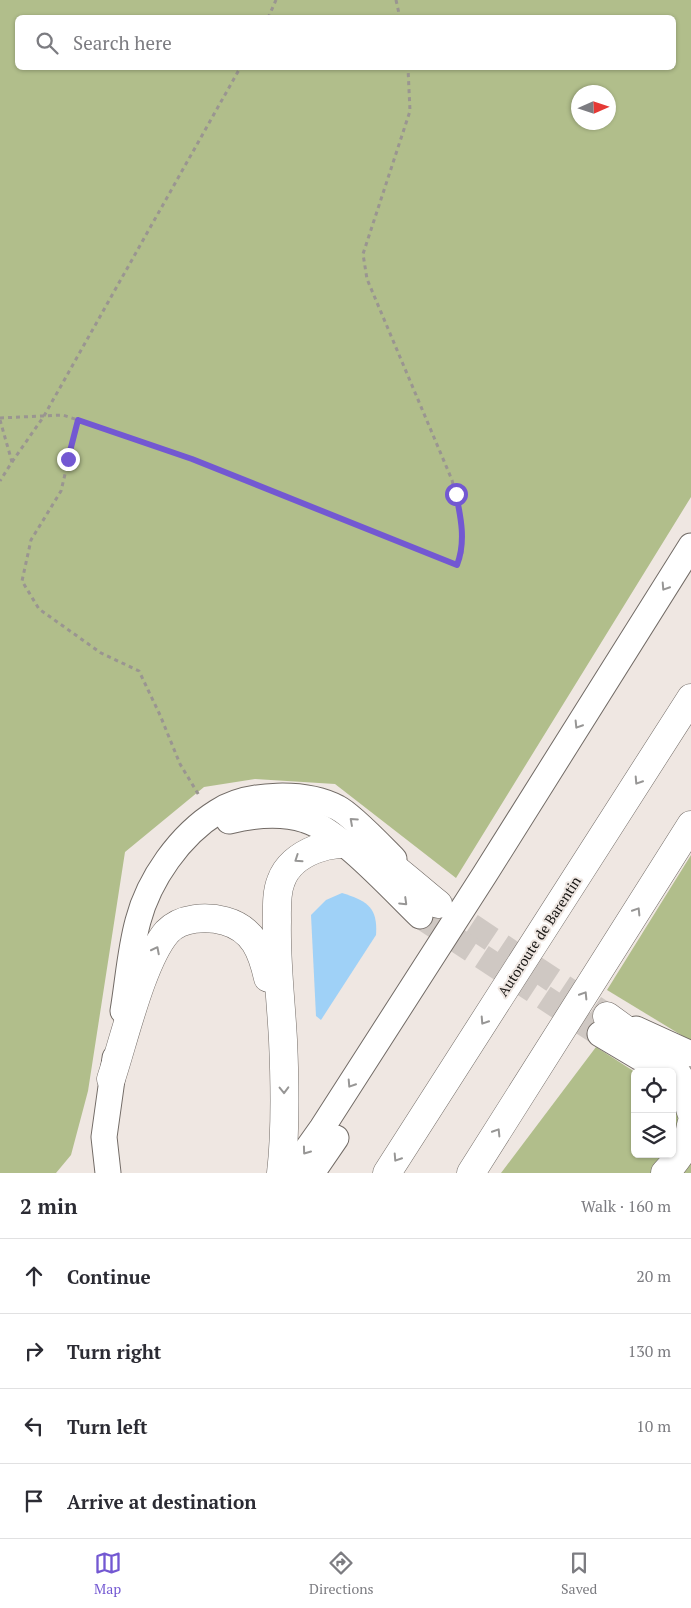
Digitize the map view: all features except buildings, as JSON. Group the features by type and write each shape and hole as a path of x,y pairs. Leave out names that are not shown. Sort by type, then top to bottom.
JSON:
{"highway":[{"name":"Autoroute de Barentin","path":"387,1173 691,698"},
{"path":"471,1173 691,825"},
{"path":"281,1173 284,1145 283,1041 276,950 277,906 281,880 291,864 306,854 324,847 344,843 363,847 429,910"},
{"path":"111,1079 144,976 158,946 168,931 186,921 210,917 232,923 251,937 262,952 283,1041"},
{"path":"603,1025 670,1062 691,1112"},
{"path":"665,1173 678,1158 689,1140 691,1125"},
{"path":"672,1173 691,1163"}],"main road":[{"path":"312,1173 329,1134 691,546"},
{"path":"290,1173 329,1134 691,578"},
{"path":"108,1173 104,1137 111,1079 138,920 153,885 170,857 203,823 218,811 243,802 276,796 308,798 339,808 378,843 429,910"},
{"path":"203,823 276,815 306,820 329,832 344,843"},
{"path":"603,1025 691,1054"},
{"path":"90,1173 104,1137"}],"path":[{"path":"269,15 276,0"},
{"path":"396,0 399,15"},
{"path":"0,481 44,416 239,70"},
{"path":"12,462 0,419 63,415 192,459 457,565 462,553 462,522 452,480 367,279 363,254 410,111 408,70"},
{"path":"78,420 61,491 31,540 22,581 39,609 101,653 139,671 160,715 203,823"}],"green space":[{"path":"0,0 691,0 691,497 456,878 335,784 255,779 204,787 125,852 88,1091 71,1155 56,1173 0,1173"},
{"path":"691,855 691,1041 607,990"},
{"path":"596,1047 631,1069 631,1158 676,1158 676,1102 691,1128 691,1173 501,1173"}],"water":[{"path":"342,893 358,899 369,906 375,918 376,935 321,1020 316,1016 311,915 326,900"}],"tunnel":[{"path":"440,905 607,1016"},
{"path":"420,916 600,1034"}],"route":[{"path":"68,459 78,420 192,459 457,565 462,553 462,522 456,494"}]}
